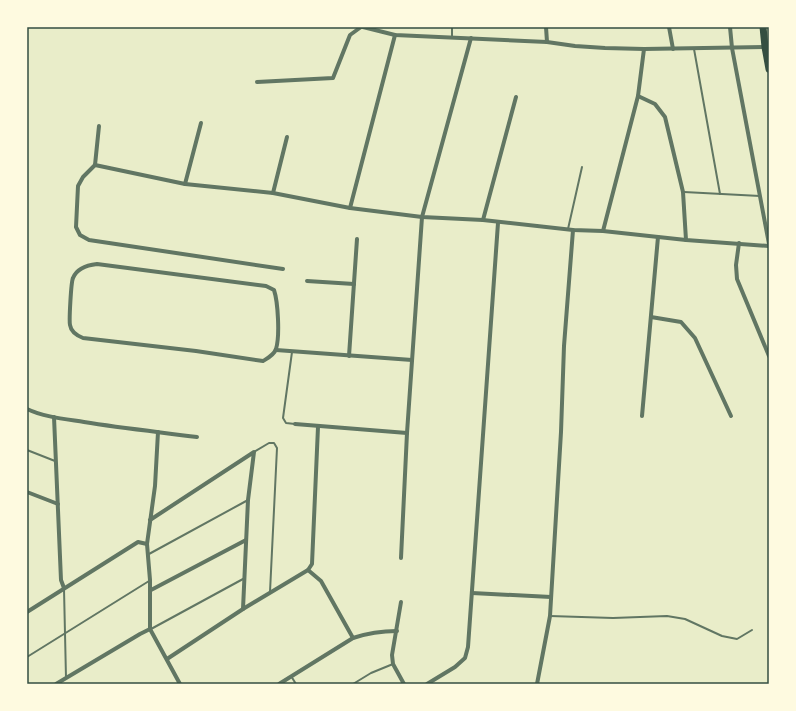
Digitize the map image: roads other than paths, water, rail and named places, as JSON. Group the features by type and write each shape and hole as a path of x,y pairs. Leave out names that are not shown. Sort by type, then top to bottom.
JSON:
{"highway":[{"path":"763,27 769,69"}],"street":[{"path":"257,82 333,78 350,35 362,27 395,35 547,42 575,46 644,50 765,47"},
{"path":"546,27 547,42"},
{"path":"669,27 673,49"},
{"path":"95,165 185,184 273,193 350,208 422,217 483,220 570,230 603,231 686,240 769,245 732,48 730,27"},
{"path":"350,208 395,35"},
{"path":"401,558 407,433 422,217 471,38"},
{"path":"603,231 638,96 644,50"},
{"path":"638,96 655,104 665,117 683,192 686,240"},
{"path":"483,220 516,97"},
{"path":"185,184 201,123"},
{"path":"99,126 95,165 83,177 78,186 76,227 80,235 88,240 283,269"},
{"path":"273,193 286,137"},
{"path":"765,225 769,219"},
{"path":"427,684 455,667 465,658 468,647 498,222"},
{"path":"537,684 550,616 561,432 570,230"},
{"path":"642,416 658,237"},
{"path":"350,356 357,239"},
{"path":"739,243 736,265 737,279 769,356"},
{"path":"97,264 266,286 274,290 278,300 276,350 270,358 262,361 196,351 83,338 74,333 70,325 73,278 78,271 84,267 97,264"},
{"path":"307,281 354,284"},
{"path":"651,317 681,322 695,338 731,416"},
{"path":"276,350 412,360"},
{"path":"27,409 54,417 116,427 196,437"},
{"path":"54,417 61,580 64,588"},
{"path":"295,424 407,433"},
{"path":"167,659 243,609 308,570 312,564 318,426"},
{"path":"158,432 155,486 147,544 150,580 150,629 180,684"},
{"path":"150,520 254,452"},
{"path":"243,609 243,579 248,500 254,452"},
{"path":"27,492 58,504"},
{"path":"150,590 246,540"},
{"path":"28,611 138,542 147,544"},
{"path":"308,570 321,581 353,638"},
{"path":"472,593 551,597"},
{"path":"401,602 392,655 393,664 404,684"},
{"path":"56,684 150,629"},
{"path":"279,684 353,638 366,633 397,631"}],"lane":[{"path":"452,27 452,37"},
{"path":"694,48 720,194"},
{"path":"570,230 582,167"},
{"path":"683,192 760,196"},
{"path":"292,351 282,418 286,423 295,424"},
{"path":"254,452 269,443 274,443 277,448 270,593"},
{"path":"27,450 56,462"},
{"path":"149,554 248,500"},
{"path":"150,629 243,579"},
{"path":"27,657 150,580"},
{"path":"64,588 66,678"},
{"path":"550,616 613,618 668,616 685,619 722,636 737,639 752,630"},
{"path":"353,684 371,673 393,664"},
{"path":"291,676 296,684"}]}
